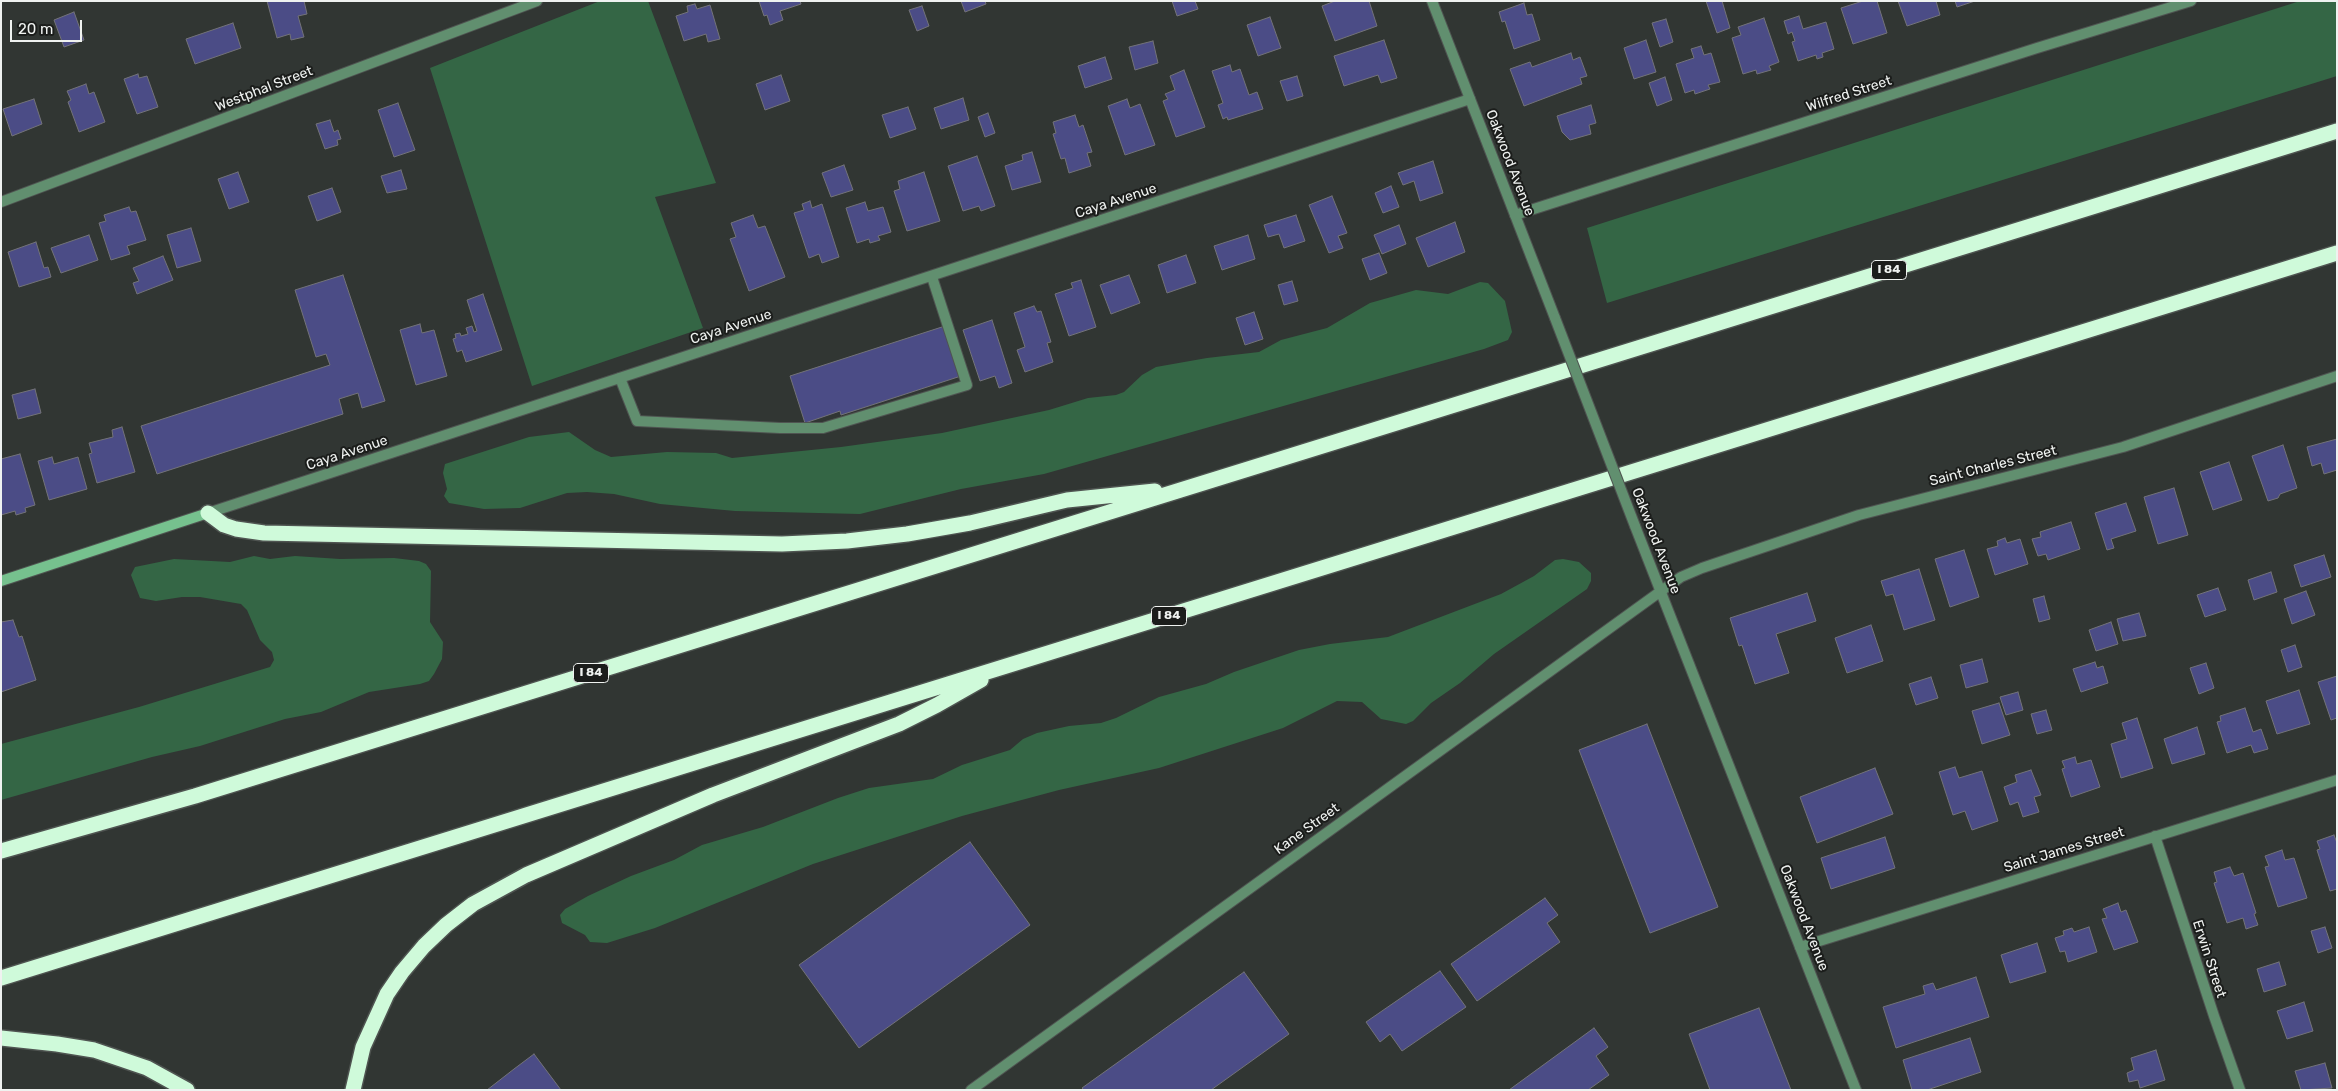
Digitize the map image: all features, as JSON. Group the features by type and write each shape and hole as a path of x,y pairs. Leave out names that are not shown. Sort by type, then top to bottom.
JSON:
{"highway":[{"name":"I 84","path":"1,851 195,796 2337,131"},
{"name":"I 84","path":"1,978 2337,253"},
{"path":"208,513 224,525 236,529 264,533 782,544 907,534 970,523 1067,500 1179,490"},
{"path":"353,1090 363,1048 387,994 402,972 424,946 446,925 473,904 526,875 713,795 899,724 1002,668"},
{"path":"1,1038 94,1050 140,1065 187,1090"}],"main road":[{"name":"Caya Avenue","path":"1,581 208,513"}],"street":[{"name":"Westphal Street","path":"1,202 537,1"},
{"name":"Oakwood Avenue","path":"1432,1 1856,1090"},
{"name":"Wilfred Street","path":"1515,215 2028,51 2191,1"},
{"name":"Caya Avenue","path":"208,513 1470,99"},
{"path":"620,378 636,421 780,428 823,428 967,385 932,277"},
{"name":"Saint Charles Street","path":"1661,592 1681,577 1702,568 1859,515 2123,447 2337,376"},
{"name":"Kane Street","path":"971,1090 1661,592"},
{"name":"Saint James Street","path":"1800,947 2337,780"},
{"name":"Erwin Street","path":"2155,836 2240,1090"}],"green space":[{"path":"600,1 648,1 716,183 655,197 703,328 532,386 430,68"},
{"path":"2300,1 2337,1 2337,76 1607,303 1587,228"},
{"path":"1480,282 1488,283 1505,301 1512,332 1508,340 1484,349 1044,474 961,489 860,514 735,511 660,504 614,494 587,492 567,493 520,508 484,509 449,503 444,496 447,489 443,473 445,464 529,437 569,432 595,450 611,457 667,452 716,453 732,458 841,447 942,433 1049,410 1088,398 1116,395 1124,392 1142,375 1156,367 1207,358 1259,352 1281,340 1327,328 1370,303 1416,290 1448,294"},
{"path":"254,556 270,559 295,556 340,559 394,558 419,561 426,564 431,571 430,622 443,642 442,659 434,674 429,681 420,684 369,692 321,712 285,719 200,746 152,757 1,800 1,744 139,707 270,667 274,660 272,652 260,640 247,610 241,604 200,597 182,597 156,601 140,598 131,575 135,567 174,559 230,562"},
{"path":"1563,559 1579,562 1591,573 1591,581 1587,589 1494,654 1460,683 1431,703 1413,721 1406,724 1381,719 1362,702 1337,701 1283,728 1159,768 1059,790 962,816 813,864 655,928 607,943 590,942 585,935 562,923 560,915 565,909 588,896 631,876 674,860 702,845 763,827 869,788 933,779 962,765 1010,750 1023,739 1037,733 1069,726 1101,723 1116,718 1159,697 1206,684 1234,672 1299,650 1388,637 1501,594 1534,576 1555,560"}],"building":[{"path":"267,1 304,1 307,14 298,16 304,37 291,40 290,34 277,38"},
{"path":"759,1 800,1 801,4 780,11 783,20 770,25 767,15 764,16"},
{"path":"961,1 985,1 986,4 965,12"},
{"path":"1172,1 1195,1 1198,9 1177,16"},
{"path":"1335,1 1369,1 1377,26 1335,41 1322,6"},
{"path":"1706,1 1722,1 1730,28 1717,33"},
{"path":"1863,1 1877,1 1887,33 1853,44 1841,8"},
{"path":"1898,1 1936,1 1940,15 1907,26"},
{"path":"1955,1 1975,1 1957,7"},
{"path":"1524,3 1527,15 1532,14 1540,40 1514,49 1505,21 1502,22 1499,12"},
{"path":"695,4 697,9 710,5 720,39 708,42 706,34 684,41 676,16 688,12 687,6"},
{"path":"922,6 929,26 917,31 909,10"},
{"path":"74,12 84,40 64,47 54,20"},
{"path":"1799,16 1803,29 1826,22 1834,49 1822,53 1823,57 1817,59 1816,55 1798,61 1792,42 1795,41 1792,32 1788,34 1784,21"},
{"path":"1270,17 1281,48 1258,56 1247,25"},
{"path":"1764,18 1779,62 1769,66 1771,70 1757,74 1756,70 1743,74 1732,38 1741,35 1738,27"},
{"path":"1666,19 1673,42 1660,47 1652,23"},
{"path":"233,23 241,48 195,64 186,39"},
{"path":"1384,40 1397,78 1381,83 1378,75 1344,86 1334,56"},
{"path":"1646,40 1656,72 1634,79 1624,48"},
{"path":"1153,41 1158,63 1135,70 1129,47"},
{"path":"1701,46 1704,55 1711,53 1720,82 1708,85 1710,89 1695,94 1694,90 1685,93 1676,64 1694,58 1691,49"},
{"path":"1571,53 1573,60 1580,57 1587,76 1580,78 1582,84 1524,106 1510,69 1530,62 1532,67"},
{"path":"1105,57 1112,79 1085,88 1078,66"},
{"path":"1230,65 1232,72 1240,69 1249,95 1257,92 1263,109 1228,120 1227,117 1223,119 1218,105 1223,103 1212,71"},
{"path":"1184,70 1205,127 1176,137 1163,101 1168,99 1165,94 1175,90 1170,76"},
{"path":"138,74 139,78 147,76 158,107 137,114 124,79"},
{"path":"781,75 790,101 765,110 756,84"},
{"path":"1297,76 1303,96 1287,101 1280,81"},
{"path":"1665,77 1672,100 1657,106 1649,83"},
{"path":"86,84 89,94 94,92 105,122 79,132 68,102 71,100 67,91"},
{"path":"963,98 969,120 941,129 934,108"},
{"path":"34,99 42,124 12,136 3,109"},
{"path":"1127,99 1130,108 1140,104 1155,145 1125,155 1108,106"},
{"path":"398,103 415,150 394,157 378,110"},
{"path":"1591,105 1596,123 1589,125 1591,134 1570,140 1562,132 1557,116"},
{"path":"908,107 916,129 890,138 882,115"},
{"path":"988,113 995,133 985,137 978,117"},
{"path":"1075,115 1079,127 1083,125 1092,152 1087,153 1091,166 1069,173 1065,158 1061,159 1053,134 1056,133 1053,122"},
{"path":"330,120 334,132 338,130 341,139 337,140 338,145 325,149 316,124"},
{"path":"1032,152 1041,182 1012,190 1005,166 1023,160 1022,155"},
{"path":"977,156 995,206 981,211 979,206 963,211 948,166"},
{"path":"1433,161 1443,193 1420,201 1414,181 1403,185 1398,173"},
{"path":"844,165 853,190 831,197 822,173"},
{"path":"401,170 407,189 387,193 381,176"},
{"path":"238,172 249,202 229,209 218,179"},
{"path":"924,172 940,221 907,231 894,191 900,189 898,181"},
{"path":"1391,186 1399,207 1383,213 1375,193"},
{"path":"332,188 341,212 317,221 308,196"},
{"path":"1332,196 1347,233 1338,236 1343,248 1329,253 1309,205"},
{"path":"810,201 812,208 822,204 839,257 822,263 819,254 809,258 794,213 804,210 802,204"},
{"path":"865,202 868,211 883,207 891,232 878,236 880,240 870,243 869,239 857,243 846,208"},
{"path":"129,207 131,212 136,211 146,240 127,246 130,254 111,260 99,223 106,221 104,215"},
{"path":"753,215 758,228 765,226 785,277 749,291 730,239 736,237 731,223"},
{"path":"1296,215 1305,241 1284,248 1279,234 1268,237 1264,225"},
{"path":"1455,222 1465,252 1428,267 1416,238"},
{"path":"1399,225 1406,244 1382,254 1374,235"},
{"path":"191,228 201,261 177,268 167,235"},
{"path":"89,235 98,260 61,273 51,248"},
{"path":"1248,235 1255,259 1222,270 1214,246"},
{"path":"36,242 44,268 48,267 51,277 19,287 8,252"},
{"path":"1379,253 1387,273 1370,280 1362,259"},
{"path":"1186,255 1196,283 1167,293 1158,265"},
{"path":"163,256 173,280 137,294 133,283 139,281 133,268"},
{"path":"343,275 385,401 362,408 358,393 339,399 343,414 157,474 141,426 330,365 326,354 316,357 295,290"},
{"path":"1129,275 1140,303 1111,314 1100,285"},
{"path":"1081,280 1096,327 1069,336 1055,294 1073,288 1071,283"},
{"path":"1292,281 1298,301 1284,305 1278,285"},
{"path":"483,294 502,350 466,362 462,350 457,352 453,339 456,338 455,334 460,333 461,336 468,334 466,328 472,326 474,332 477,331 467,300"},
{"path":"1034,306 1037,312 1041,311 1051,342 1047,343 1053,362 1025,372 1017,350 1025,347 1014,313"},
{"path":"1254,312 1263,339 1245,345 1236,318"},
{"path":"992,320 1012,383 999,388 995,376 980,381 963,330"},
{"path":"420,324 422,333 434,330 447,376 416,385 400,330"},
{"path":"945,326 961,376 841,415 840,411 805,423 790,376"},
{"path":"35,389 41,413 18,419 12,395"},
{"path":"122,427 135,472 97,483 89,454 92,453 89,443 113,437 112,430"},
{"path":"2337,439 2337,470 2324,474 2321,463 2312,466 2307,447"},
{"path":"2283,445 2297,488 2268,501 2252,456"},
{"path":"20,454 35,505 25,508 26,512 16,515 15,511 1,515 1,459"},
{"path":"52,457 54,464 78,457 87,489 49,500 38,461"},
{"path":"2229,462 2242,500 2213,510 2200,472"},
{"path":"2174,488 2188,535 2158,544 2144,497"},
{"path":"2126,503 2136,531 2111,539 2114,548 2107,550 2095,513"},
{"path":"2071,522 2080,549 2048,560 2046,554 2038,556 2032,539 2041,537 2040,532"},
{"path":"2005,538 2007,543 2020,539 2028,564 1995,575 1987,549 1998,546 1997,541"},
{"path":"1964,550 1979,597 1950,607 1935,559"},
{"path":"2324,555 2331,577 2301,587 2294,565"},
{"path":"1919,569 1935,620 1904,630 1893,594 1886,596 1881,581"},
{"path":"2271,572 2277,592 2254,600 2248,580"},
{"path":"2218,588 2226,610 2205,617 2197,595"},
{"path":"2306,591 2315,615 2292,624 2284,599"},
{"path":"1807,593 1816,621 1776,634 1789,673 1755,684 1742,645 1739,646 1730,618"},
{"path":"2044,596 2050,619 2039,622 2033,599"},
{"path":"2139,613 2146,636 2123,641 2117,619"},
{"path":"13,620 19,637 22,636 36,680 1,692 1,622"},
{"path":"2111,622 2118,644 2096,651 2089,630"},
{"path":"1871,625 1883,661 1847,673 1835,638"},
{"path":"2295,645 2302,667 2288,672 2281,650"},
{"path":"1982,659 1988,682 1966,688 1960,665"},
{"path":"2095,662 2097,668 2103,666 2108,683 2081,692 2073,669"},
{"path":"2206,663 2214,688 2199,694 2190,668"},
{"path":"2337,676 2337,718 2331,720 2318,682"},
{"path":"1931,677 1938,698 1916,705 1909,684"},
{"path":"2299,690 2310,724 2277,734 2266,701"},
{"path":"2018,692 2023,710 2006,715 2000,697"},
{"path":"1999,703 2010,735 1982,744 1972,711"},
{"path":"2245,708 2253,732 2261,729 2268,749 2254,753 2251,745 2227,753 2217,722 2221,721 2220,716"},
{"path":"2046,710 2052,730 2037,734 2031,714"},
{"path":"2137,718 2153,768 2121,778 2111,744 2127,739 2122,723"},
{"path":"1647,724 1718,907 1650,933 1579,750"},
{"path":"2197,727 2205,754 2172,764 2164,739"},
{"path":"2075,757 2077,764 2091,760 2100,787 2071,797 2062,769 2065,768 2062,761"},
{"path":"1955,767 1959,778 1982,771 1998,821 1972,830 1965,811 1953,815 1939,772"},
{"path":"1875,768 1893,814 1817,843 1800,797"},
{"path":"2031,770 2041,795 2034,797 2039,812 2023,817 2018,802 2010,805 2004,787 2017,782 2015,775"},
{"path":"2334,835 2337,843 2337,889 2330,891 2317,850 2320,849 2317,841"},
{"path":"1885,837 1895,868 1831,889 1821,858"},
{"path":"970,842 1030,925 859,1048 799,965"},
{"path":"2282,850 2285,860 2294,858 2307,898 2278,907 2265,867 2269,866 2265,856"},
{"path":"2230,867 2234,876 2243,873 2258,925 2246,929 2243,918 2227,923 2214,883 2217,882 2214,872"},
{"path":"1545,898 1558,915 1547,923 1560,942 1477,1001 1451,964"},
{"path":"2118,903 2121,912 2126,910 2138,942 2114,950 2102,919 2107,918 2103,909"},
{"path":"2089,927 2097,952 2068,962 2065,951 2060,952 2055,938 2064,935 2063,931 2072,928 2074,932"},
{"path":"2325,927 2332,948 2318,953 2311,931"},
{"path":"2037,943 2046,972 2010,983 2001,955"},
{"path":"2279,962 2286,985 2264,992 2257,969"},
{"path":"1440,971 1466,1007 1402,1051 1390,1034 1380,1042 1366,1022"},
{"path":"1244,972 1289,1034 1211,1090 1084,1090 1082,1088"},
{"path":"1976,977 1989,1017 1896,1048 1883,1007 1925,994 1923,986 1933,983 1936,990"},
{"path":"2304,1002 2313,1031 2287,1039 2277,1011"},
{"path":"1759,1008 1791,1090 1710,1090 1689,1034"},
{"path":"1594,1028 1608,1047 1596,1056 1609,1075 1588,1090 1509,1090"},
{"path":"1970,1038 1981,1072 1927,1090 1912,1090 1903,1060"},
{"path":"2156,1050 2165,1080 2140,1088 2138,1080 2129,1082 2127,1073 2134,1070 2131,1058"},
{"path":"534,1054 561,1090 487,1090 514,1069"},
{"path":"2325,1063 2332,1088 2301,1090 2295,1071"}]}
